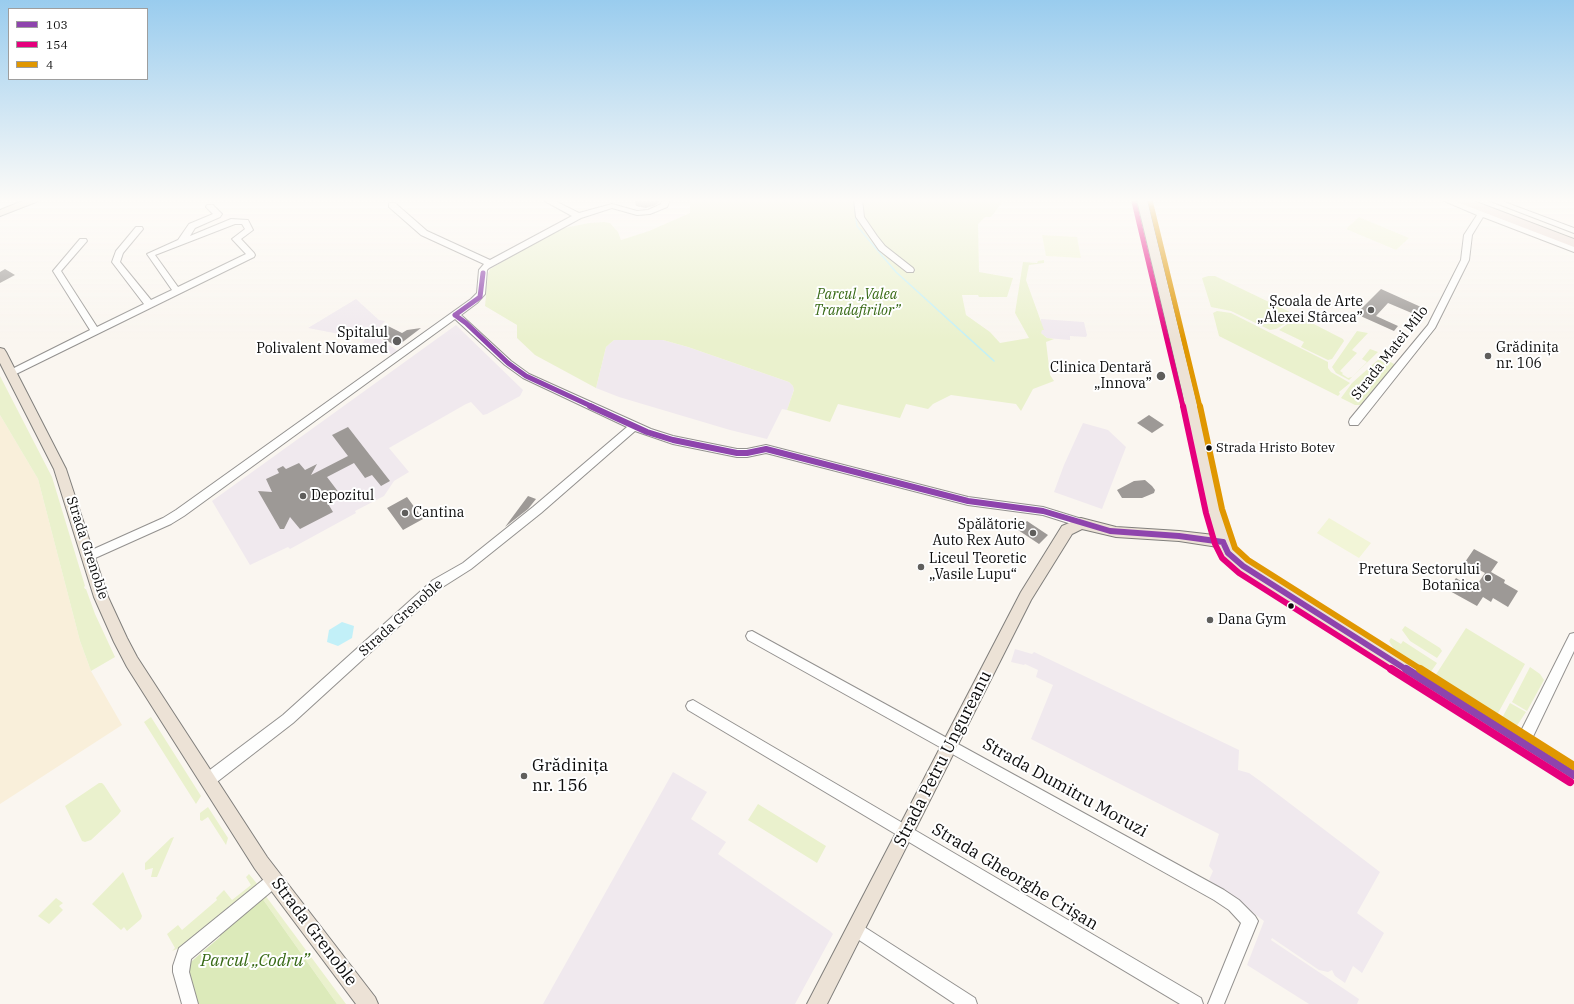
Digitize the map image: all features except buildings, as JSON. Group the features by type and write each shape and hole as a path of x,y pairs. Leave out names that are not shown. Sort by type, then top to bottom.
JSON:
{"main road":[{"path":"1153,247 1218,526 1222,542 1228,553 1243,566 1574,775"},
{"name":"Strada Grenoble","path":"0,352 60,469 101,597 122,642 160,706 274,880 368,1004"},
{"path":"1081,523 1116,532 1190,537 1222,542"},
{"name":"Strada Petru Ungureanu","path":"817,1004 1026,596 1065,533 1081,523"}],"street":[{"path":"79,247 57,271 95,331"},
{"path":"124,247 119,253 116,262 150,305"},
{"path":"167,247 151,254 177,291"},
{"path":"11,373 251,255 243,247"},
{"path":"454,247 491,264"},
{"path":"89,556 167,521 180,513 480,296 483,270 522,247"},
{"path":"883,247 895,259 910,270"},
{"name":"Strada Matei Milo","path":"1354,422 1432,326 1465,260 1467,247"},
{"path":"455,315 466,323 508,363 526,376 633,427 669,439 747,453 766,448 968,501 1043,511 1081,523"},
{"name":"Strada Grenoble","path":"208,780 288,719 437,584 467,566 537,510 633,427"},
{"name":"Strada Dumitru Moruzi","path":"752,636 1219,895 1234,905 1250,921 1216,1004"},
{"path":"1523,742 1574,638"},
{"name":"Strada Gheorghe Crișan","path":"693,706 1195,1004"},
{"path":"190,1004 181,972 183,960 190,949 274,880"},
{"path":"855,929 969,1004"}],"shaded area":[{"path":"356,299 379,320 385,321 373,334 398,351 392,355 375,344 363,343 365,339 308,328"},
{"path":"1041,319 1084,322 1087,335 1086,337 1070,336 1070,340 1047,338 1041,333"},
{"path":"456,325 523,390 520,396 483,415 471,402 389,448 409,472 394,481 384,496 290,549 288,547 250,565 212,501"},
{"path":"614,340 663,340 688,347 789,382 793,386 794,390 787,410 782,409 767,439 730,430 619,397 596,388 606,347"},
{"path":"0,415 38,479 80,641 91,671 122,725 0,804"},
{"path":"1083,423 1108,430 1126,447 1102,509 1054,492 1064,465"},
{"path":"1015,649 1032,654 1034,652 1239,750 1238,770 1249,773 1263,783 1380,872 1357,913 1384,933 1362,973 1353,966 1345,983 1335,976 1332,970 1328,972 1319,970 1272,938 1271,940 1359,999 1357,1004 1309,1004 1247,965 1264,921 1209,880 1213,871 1209,866 1219,834 1031,739 1053,685 1036,677 1038,670 1025,664 1011,662"},
{"path":"673,772 707,792 691,819 726,842 718,854 833,934 795,1004 543,1004"}],"green space":[{"name":"Parcul „Valea Trandafirilor”","path":"528,247 978,247 979,272 1013,278 1007,297 979,297 978,295 962,295 966,315 990,332 1000,343 1029,338 1015,313 1023,262 1037,263 1038,261 1044,260 1044,263 1029,265 1026,280 1044,330 1042,330 1041,333 1047,338 1054,339 1046,342 1050,375 1054,381 1033,389 1021,411 1016,404 951,395 933,404 928,409 906,404 900,418 838,404 830,422 787,410 794,390 793,386 789,382 688,347 663,340 614,340 606,347 596,388 535,355 517,338 517,325 485,306 488,274 490,269"},
{"path":"1044,247 1079,247 1081,258 1046,256"},
{"path":"1389,247 1399,247 1396,250"},
{"path":"1215,276 1294,314 1290,321 1276,329 1270,330 1231,311 1211,307 1202,278"},
{"path":"1217,311 1231,313 1328,362 1328,368 1331,372 1350,383 1339,392 1340,394 1338,396 1219,336 1213,313"},
{"path":"1294,319 1304,319 1343,339 1344,341 1332,359 1328,360 1301,347 1304,342 1279,330"},
{"path":"1357,331 1368,333 1352,350 1357,353 1340,371 1343,373 1342,374 1348,378 1352,377 1367,362 1362,359 1370,349 1378,352 1349,380 1336,373 1332,367"},
{"path":"1381,357 1396,365 1362,405 1355,405 1341,398 1352,383"},
{"path":"0,376 52,477 85,586 84,587 115,657 91,671 80,641 38,479 0,415"},
{"path":"1329,518 1371,543 1359,558 1317,533"},
{"path":"1405,626 1440,648 1442,651 1437,658 1410,641 1402,630"},
{"path":"1466,628 1525,664 1497,715 1435,676"},
{"path":"1391,638 1401,644 1403,641 1437,663 1430,673 1395,651 1389,641"},
{"path":"1530,667 1540,674 1544,680 1527,711 1512,702"},
{"path":"1510,703 1526,712 1516,727 1502,718"},
{"path":"151,717 201,796 196,804 144,722"},
{"path":"99,783 104,785 121,811 91,840 85,842 82,841 65,806"},
{"path":"758,804 826,846 817,863 748,820"},
{"path":"208,807 228,838 226,845 208,817 202,821 200,820 200,813"},
{"path":"174,837 157,877 151,877 153,868 145,870 145,863 171,838"},
{"path":"123,872 142,916 141,919 127,931 124,927 121,930 92,904"},
{"path":"249,874 259,886 182,947 172,951 175,948 167,934 178,925 182,930 217,900 216,898 224,890 232,900 251,885 246,877"},
{"path":"265,895 346,1004 337,1004 262,898"},
{"path":"56,898 63,903 59,906 63,910 49,924 38,916"},
{"name":"Parcul „Codru”","path":"262,898 337,1004 198,1004 186,966 220,937 218,933"}],"water":[{"path":"342,622 354,626 352,638 338,646 327,642 329,630"}],"waterway":[{"path":"875,247 896,272 994,361"}],"transit line":[{"name":"154","path":"1145,247 1180,393 1206,513 1215,544 1222,558 1239,573 1570,782"},
{"name":"4","path":"1161,247 1196,389 1222,509 1235,548 1248,560 1574,766"},
{"name":"103","path":"455,315 480,297 483,273"},
{"name":"103","path":"455,315 466,323 508,363 526,376 647,432 673,440 737,453 747,453 766,449 968,501 1043,511 1110,531 1179,536 1223,542"},
{"name":"103","path":"1223,542 1228,553 1243,566 1574,775"}],"place":[{"name":"Școala de Arte „Alexei Stârcea”","path":"1371,310"},
{"name":"Spitalul Polivalent Novamed","path":"397,341"},
{"name":"Grădinița nr. 106","path":"1488,356"},
{"name":"Clinica Dentară „Innova”","path":"1161,376"},
{"name":"Strada Hristo Botev","path":"1209,448"},
{"name":"Depozitul","path":"303,496"},
{"name":"Cantina","path":"405,513"},
{"name":"Spălătorie Auto Rex Auto","path":"1033,533"},
{"name":"Liceul Teoretic „Vasile Lupu“","path":"921,567"},
{"name":"Pretura Sectorului Botanica","path":"1488,578"},
{"name":"Dana Gym","path":"1210,620"},
{"name":"Grădinița nr. 156","path":"524,776"}]}
